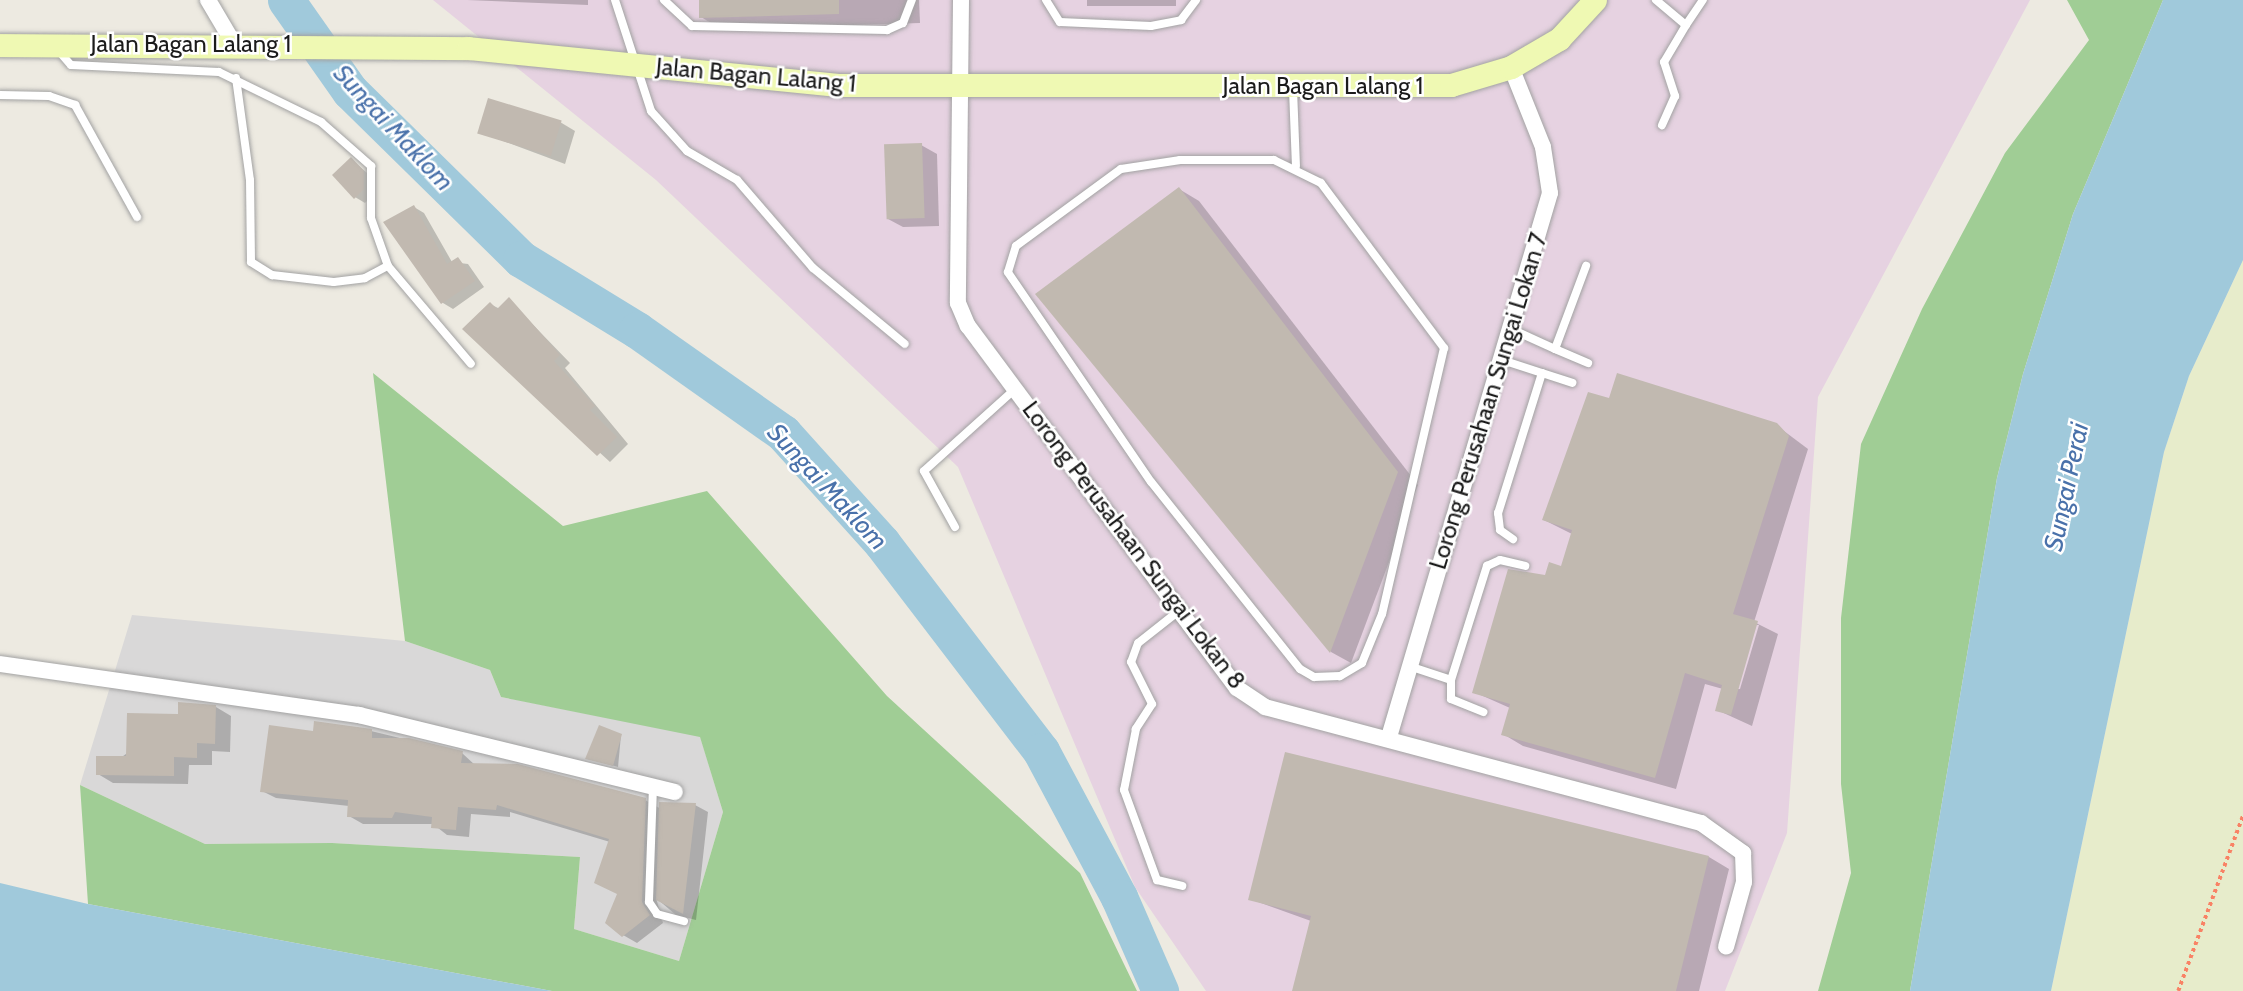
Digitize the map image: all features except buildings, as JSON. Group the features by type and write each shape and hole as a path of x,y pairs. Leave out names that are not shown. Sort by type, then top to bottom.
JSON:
{"main road":[{"name":"Jalan Bagan Lalang 1","path":"0,45 365,45 639,65 839,85 1451,85 1511,67 1559,39 1595,0"}],"street":[{"path":"208,0 240,44"},
{"name":"Lorong Perusahaan Sungai Lokan 8","path":"961,0 958,303 1015,389 1237,688 1265,707 1648,806 1731,840 1746,867 1726,947"},
{"name":"Lorong Perusahaan Sungai Lokan 7","path":"1388,737 1550,193 1550,172 1511,67"},
{"path":"0,664 359,715 675,792"}],"lane":[{"path":"615,0 639,65 651,111 687,151 737,180 813,268 905,344"},
{"path":"664,0 692,26 887,30 903,23 912,0"},
{"path":"1046,0 1060,22 1151,26 1181,20 1196,0"},
{"path":"1656,0 1686,25"},
{"path":"1662,125 1675,96 1664,62 1703,0"},
{"path":"52,44 71,65 193,66 236,78 321,122 371,166 371,218 388,266 471,364"},
{"path":"236,78 250,180 251,262 272,275 334,282 365,278 388,266"},
{"path":"1293,87 1296,166"},
{"path":"0,95 49,96 75,105 137,217"},
{"path":"1180,160 1296,166 1321,183 1444,348 1382,614 1362,663 1340,676 1314,677 1300,669 1151,482 1008,272 1016,246 1121,169 1180,160"},
{"path":"1555,349 1586,266"},
{"path":"1511,329 1588,363"},
{"path":"1502,360 1572,383"},
{"path":"1513,539 1500,530 1498,513 1542,373"},
{"path":"955,527 924,471 1015,389"},
{"path":"1485,712 1451,699 1451,680 1488,566 1500,560 1525,566"},
{"path":"1180,610 1138,643 1131,662 1152,704 1136,729 1124,790 1157,880 1182,886"},
{"path":"1409,666 1451,680"},
{"path":"653,786 656,862 649,902 657,914 684,921"}],"path":[{"path":"2178,991 2243,815"}],"shaded area":[{"path":"433,0 2030,0 1818,397 1787,833 1725,991 1206,991 1135,887 958,467 656,180"},
{"path":"132,615 405,641 490,670 501,697 700,736 723,812 679,961 574,929 580,857 332,843 205,844 80,785"}],"green space":[{"path":"2067,0 2163,0 2073,214 2023,374 1997,478 1910,991 1818,991 1851,873 1841,784 1841,618 1861,444 1922,309 2005,153 2089,40"},
{"path":"2243,260 2243,991 2051,991 2164,452 2189,376"},
{"path":"373,373 563,526 707,491 887,696 1080,873 1137,991 552,991 88,904 80,785 205,844 332,843 580,857 574,929 679,961 723,812 700,737 501,697 490,670 405,641"}],"water":[{"name":"Sungai Perai","path":"2163,0 2243,0 2243,260 2189,376 2164,452 2051,991 1910,991 1997,478 2023,374 2073,214"},
{"path":"0,883 88,904 552,991 0,991"}],"waterway":[{"name":"Sungai Maklom","path":"286,0 350,91 521,259 637,330 783,433 882,543 1041,751 1119,897 1160,991"}]}
